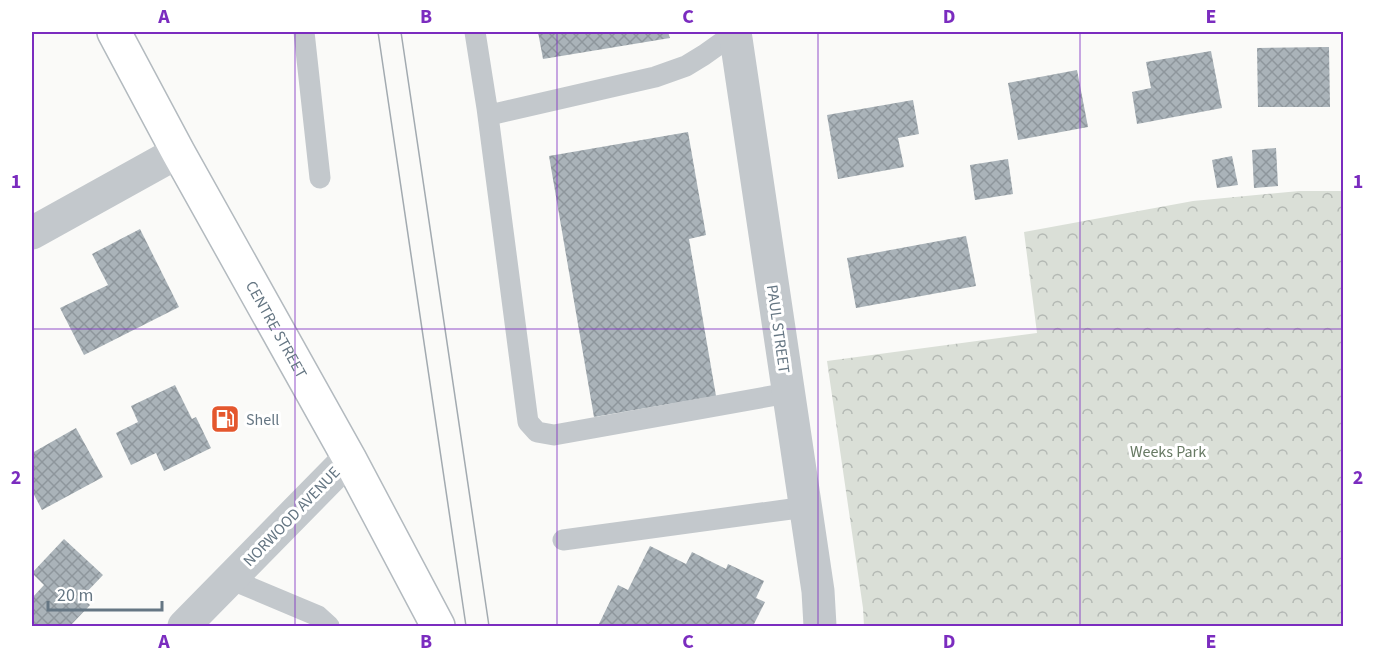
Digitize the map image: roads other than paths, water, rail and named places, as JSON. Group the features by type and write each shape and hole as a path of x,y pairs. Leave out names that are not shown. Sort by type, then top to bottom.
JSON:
{"main road":[{"name":"CENTRE STREET","path":"114,32 178,152 349,458 436,622"}],"street":[{"name":"PAUL STREET","path":"737,32 818,591 820,627"},
{"path":"32,233 178,152"},
{"name":"NORWOOD AVENUE","path":"184,627 349,458"}],"lane":[{"path":"304,32 320,178"},
{"path":"475,32 528,422 537,432 554,435 789,393"},
{"path":"487,108 494,114 655,77 686,66 737,32"},
{"path":"562,540 806,507"},
{"path":"230,579 318,616 329,627"}],"tram line":[{"path":"378,32 466,626"},
{"path":"401,32 489,626"}],"place":[{"name":"Shell","path":"225,419"}],"park label":[{"name":"Weeks Park","path":"1168,451"}]}
